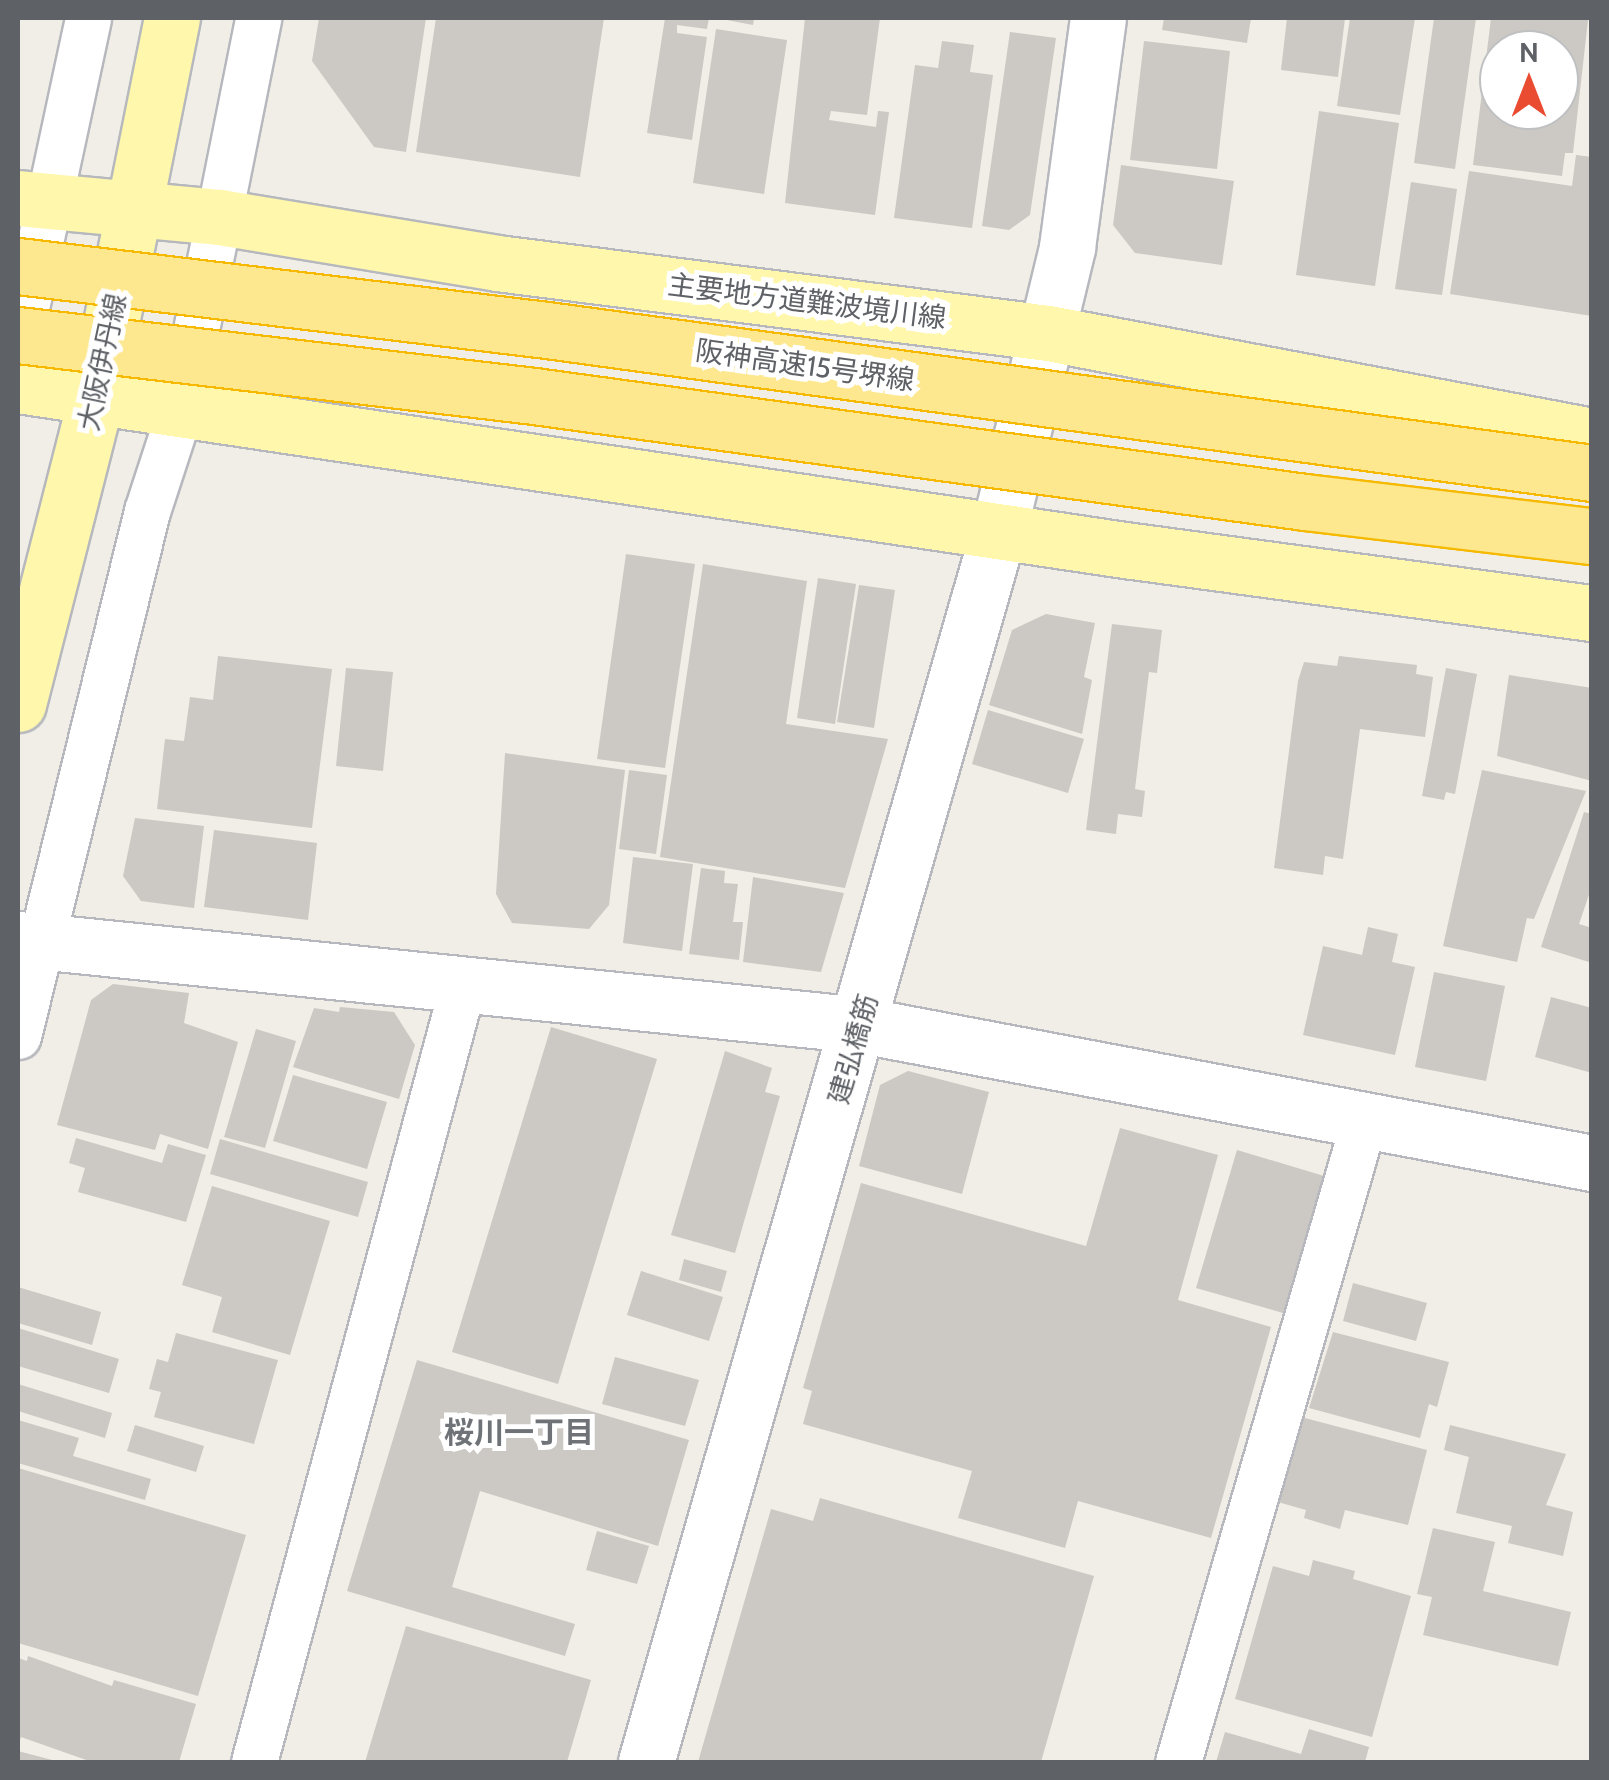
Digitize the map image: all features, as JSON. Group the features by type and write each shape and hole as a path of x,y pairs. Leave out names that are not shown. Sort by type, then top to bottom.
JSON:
{"highway":[{"name":"阪神高速15号堺線","path":"18,266 567,332 1592,473"},
{"path":"18,334 534,396 1285,499 1592,536"}],"main road":[{"name":"大阪伊丹線","path":"18,704 96,398 172,18"},
{"name":"主要地方道難波境川線","path":"34,200 220,217 497,263 1048,333 1592,436"},
{"path":"18,385 1592,613"}],"street":[{"path":"18,345 34,200 88,18"},
{"path":"18,1036 30,941 147,511 180,410 258,18"},
{"name":"建弘橋筋","path":"646,1762 999,529 1067,247 1098,18"},
{"path":"30,941 860,1025 1592,1164"},
{"path":"254,1762 463,984"},
{"path":"1178,1762 1365,1118"}],"building":[{"path":"319,18 426,18 406,152 374,147 312,61"},
{"path":"436,18 604,18 580,177 416,152"},
{"path":"665,18 709,18 707,29 677,25 677,33 707,37 692,140 647,133"},
{"path":"716,18 754,18 753,25"},
{"path":"805,18 880,18 867,115 831,111 829,120 876,127 878,111 889,112 875,215 785,203"},
{"path":"1164,18 1251,18 1247,43 1162,30"},
{"path":"1287,18 1345,18 1338,77 1281,70"},
{"path":"1350,18 1415,18 1400,115 1337,106"},
{"path":"1434,18 1476,18 1455,169 1414,163"},
{"path":"1491,18 1588,20 1579,100 1579,30 1490,30"},
{"path":"716,29 787,40 764,194 693,183"},
{"path":"1010,32 1056,38 1030,215 1009,230 982,226"},
{"path":"942,41 974,45 970,72 993,75 972,228 894,218 915,65 938,68"},
{"path":"1144,41 1230,51 1217,169 1130,160"},
{"path":"1319,111 1399,123 1375,286 1296,275"},
{"path":"1479,116 1479,130 1576,130 1573,153 1565,153 1562,176 1473,165"},
{"path":"1576,155 1592,157 1592,316 1450,294 1469,171 1572,186"},
{"path":"1121,165 1234,181 1222,265 1135,253 1113,225"},
{"path":"1411,182 1457,189 1442,295 1395,289"},
{"path":"626,554 695,564 665,768 597,759"},
{"path":"703,564 807,581 786,724 888,739 845,888 660,857"},
{"path":"818,578 856,584 835,724 797,718"},
{"path":"859,585 895,590 874,728 837,722"},
{"path":"1046,614 1095,623 1084,677 1092,680 1082,734 989,705 1012,630"},
{"path":"1112,624 1162,630 1157,673 1149,672 1135,789 1145,791 1142,817 1118,814 1116,834 1086,830"},
{"path":"218,656 332,669 312,828 157,809 165,739 184,741 190,697 213,700"},
{"path":"1339,656 1417,665 1416,674 1433,677 1425,737 1360,729 1343,859 1325,856 1323,875 1274,868 1298,681 1304,662 1337,666"},
{"path":"346,668 393,672 383,771 336,766"},
{"path":"1446,668 1477,674 1455,794 1446,792 1444,800 1422,796"},
{"path":"1509,675 1592,688 1592,781 1497,756"},
{"path":"988,710 1084,739 1068,793 972,764"},
{"path":"505,753 625,770 609,905 589,929 512,923 496,894"},
{"path":"629,770 667,775 656,854 619,849"},
{"path":"1482,770 1586,791 1534,919 1527,918 1517,962 1443,946"},
{"path":"1584,812 1592,814 1592,886 1579,924 1592,928 1592,963 1541,947"},
{"path":"135,818 204,826 194,908 141,901 123,876"},
{"path":"214,830 317,843 308,920 204,907"},
{"path":"633,857 693,864 682,951 623,943"},
{"path":"701,868 725,871 724,883 738,884 733,922 743,922 739,960 689,954"},
{"path":"753,877 844,893 821,972 743,962"},
{"path":"1368,927 1398,934 1392,962 1415,967 1395,1055 1303,1035 1323,946 1362,955"},
{"path":"1434,972 1505,986 1486,1081 1415,1067"},
{"path":"113,984 189,993 184,1023 238,1042 208,1149 160,1134 155,1150 57,1125 91,1000"},
{"path":"1551,997 1592,1008 1592,1073 1535,1057"},
{"path":"340,1007 394,1012 415,1045 399,1099 293,1067 314,1008 339,1012"},
{"path":"551,1027 657,1059 558,1384 452,1352"},
{"path":"256,1029 296,1041 265,1148 224,1137"},
{"path":"725,1051 772,1068 765,1092 780,1096 735,1253 671,1235"},
{"path":"908,1071 989,1092 962,1194 859,1166 880,1085"},
{"path":"293,1075 387,1102 367,1169 273,1141"},
{"path":"1120,1128 1218,1155 1178,1300 1271,1327 1211,1538 1078,1501 1065,1548 958,1518 972,1471 803,1424 812,1391 803,1388 861,1183 1086,1246"},
{"path":"76,1138 162,1163 168,1144 206,1155 186,1222 78,1192 85,1168 69,1163"},
{"path":"220,1139 368,1182 358,1217 210,1174"},
{"path":"1237,1150 1324,1176 1283,1313 1196,1288"},
{"path":"212,1186 330,1221 290,1355 212,1332 222,1297 182,1285"},
{"path":"684,1259 727,1271 721,1292 679,1280"},
{"path":"641,1271 723,1297 709,1341 627,1315"},
{"path":"1353,1283 1427,1303 1416,1341 1343,1321"},
{"path":"18,1287 101,1312 92,1345 18,1323"},
{"path":"18,1328 119,1359 109,1393 18,1366"},
{"path":"1333,1332 1449,1362 1437,1407 1429,1404 1420,1438 1309,1408"},
{"path":"176,1333 278,1360 254,1444 154,1417 161,1392 149,1389 157,1359 168,1362"},
{"path":"615,1357 699,1380 685,1426 602,1404"},
{"path":"417,1360 689,1440 658,1546 480,1491 452,1587 575,1624 565,1656 347,1591"},
{"path":"18,1384 112,1413 105,1438 18,1411"},
{"path":"1301,1417 1427,1450 1408,1525 1345,1510 1340,1529 1304,1518 1306,1510 1278,1502"},
{"path":"18,1420 79,1438 73,1456 151,1479 145,1500 18,1463"},
{"path":"135,1425 204,1446 196,1472 127,1451"},
{"path":"1450,1425 1566,1454 1546,1505 1573,1512 1563,1556 1508,1543 1512,1526 1456,1513 1469,1457 1444,1450"},
{"path":"18,1468 246,1535 198,1696 18,1643"},
{"path":"820,1498 1094,1576 1041,1762 698,1762 771,1509 813,1521"},
{"path":"1433,1528 1495,1542 1483,1591 1571,1612 1558,1666 1423,1635 1432,1597 1417,1594"},
{"path":"597,1531 649,1546 637,1584 586,1570"},
{"path":"1313,1560 1355,1571 1353,1579 1411,1596 1372,1737 1235,1699 1273,1566 1309,1576"},
{"path":"406,1626 591,1680 567,1762 365,1762"},
{"path":"28,1656 112,1686 114,1680 196,1704 179,1762 92,1762 21,1737 18,1745 18,1658 27,1661"},
{"path":"1309,1729 1369,1747 1365,1762 1216,1762 1225,1732 1301,1754"},
{"path":"18,1751 56,1761 56,1762 18,1762"}],"district":[{"name":"桜川一丁目","path":"519,1433"}]}
